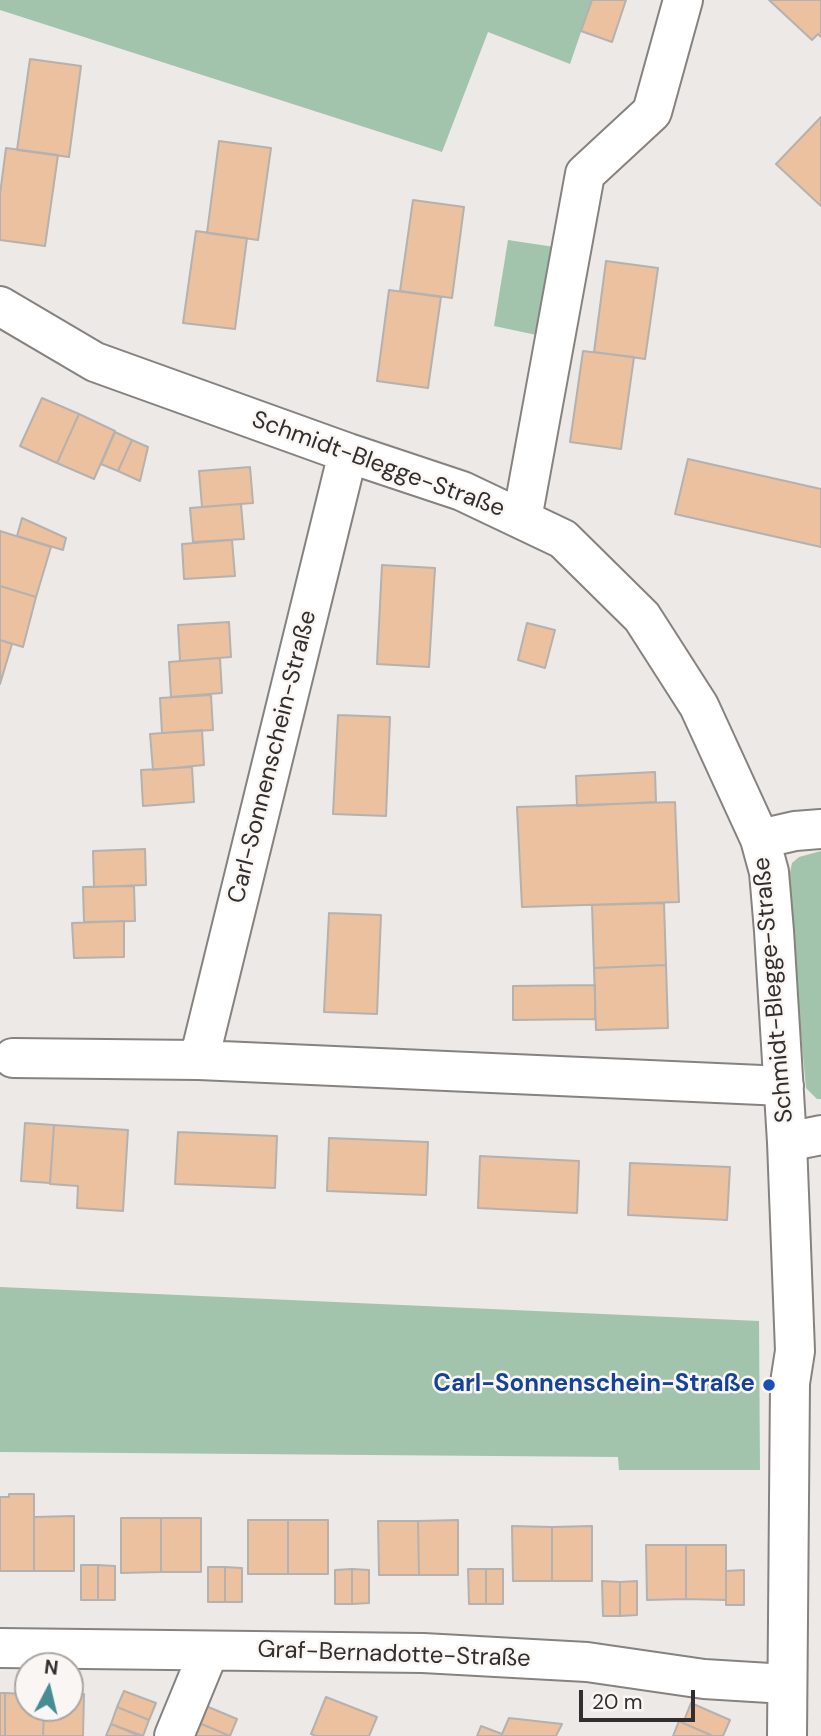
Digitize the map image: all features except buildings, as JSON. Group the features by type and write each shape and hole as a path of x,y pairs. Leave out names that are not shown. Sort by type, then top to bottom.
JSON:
{"street":[{"path":"522,519 585,174 652,112 684,0"},
{"name":"Schmidt-Blegge-Straße","path":"3,317 95,362 462,491 563,539 642,617 699,706 760,839 769,872 784,1086 804,1139 808,1350 790,1383 787,1736"},
{"name":"Carl-Sonnenschein-Straße","path":"199,1060 348,453"},
{"path":"760,839 794,831 821,829"},
{"path":"13,1058 199,1060 784,1086"},
{"name":"Graf-Bernadotte-Straße","path":"0,1648 423,1653 573,1661 704,1679 786,1684"},
{"path":"174,1736 209,1651"}],"green space":[{"path":"0,0 592,0 570,64 488,32 442,152 0,10"},
{"path":"508,240 561,248 546,337 494,326"},
{"path":"821,851 821,1099 817,1099 806,1088 787,886 792,863 799,857"},
{"path":"0,1287 759,1321 760,1470 619,1470 618,1457 0,1452"}],"place":[{"name":"Carl-Sonnenschein-Straße","path":"769,1385"}]}
